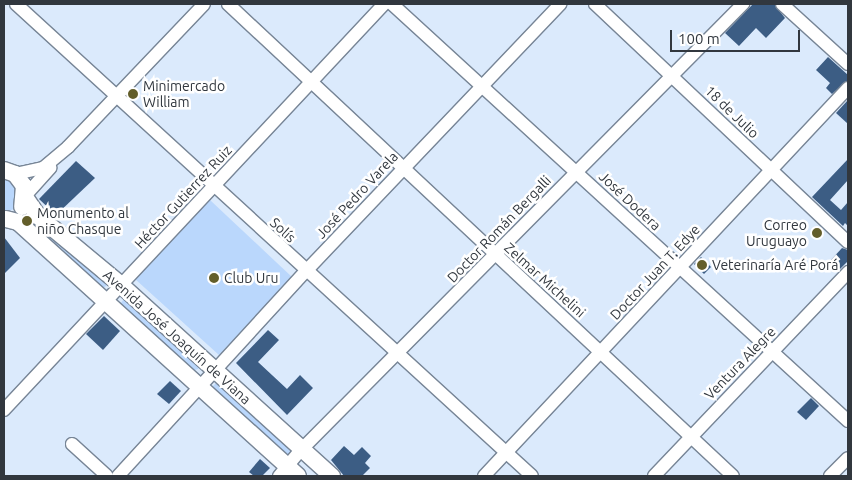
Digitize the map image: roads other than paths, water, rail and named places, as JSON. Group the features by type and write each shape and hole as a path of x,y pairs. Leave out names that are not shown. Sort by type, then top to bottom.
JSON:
{"main road":[{"name":"Avenida José Joaquín de Viana","path":"9,172 24,186 25,196 38,216 121,285 332,476"},
{"path":"5,219 21,208 25,196"},
{"name":"Avenida José Joaquín de Viana","path":"5,219 18,222 106,299 200,386 288,473"}],"street":[{"name":"Solís","path":"16,4 213,187 532,476"},
{"path":"25,196 68,147 204,4"},
{"name":"Zelmar Michelini","path":"228,4 733,476"},
{"name":"Héctor Gutierrez Ruiz","path":"4,410 384,4"},
{"name":"José Dodera","path":"392,4 848,421"},
{"name":"José Pedro Varela","path":"118,476 306,271 560,4"},
{"name":"18 de Julio","path":"595,4 848,242"},
{"name":"Doctor Román Bergalli","path":"288,473 302,449 743,4"},
{"path":"782,4 848,64"},
{"name":"Doctor Juan T. Edye","path":"484,476 848,88"},
{"path":"9,172 36,172 68,147"},
{"name":"Ventura Alegre","path":"654,476 848,272"},
{"path":"72,444 107,476"},
{"path":"830,476 848,458"}],"place":[{"name":"Minimercado William","path":"133,94"},
{"name":"Monumento al niño Chasque","path":"27,221"},
{"name":"Correo Uruguayo","path":"817,233"},
{"name":"Veterinaría Aré Porá","path":"702,265"},
{"name":"Club Uru","path":"214,278"}]}
